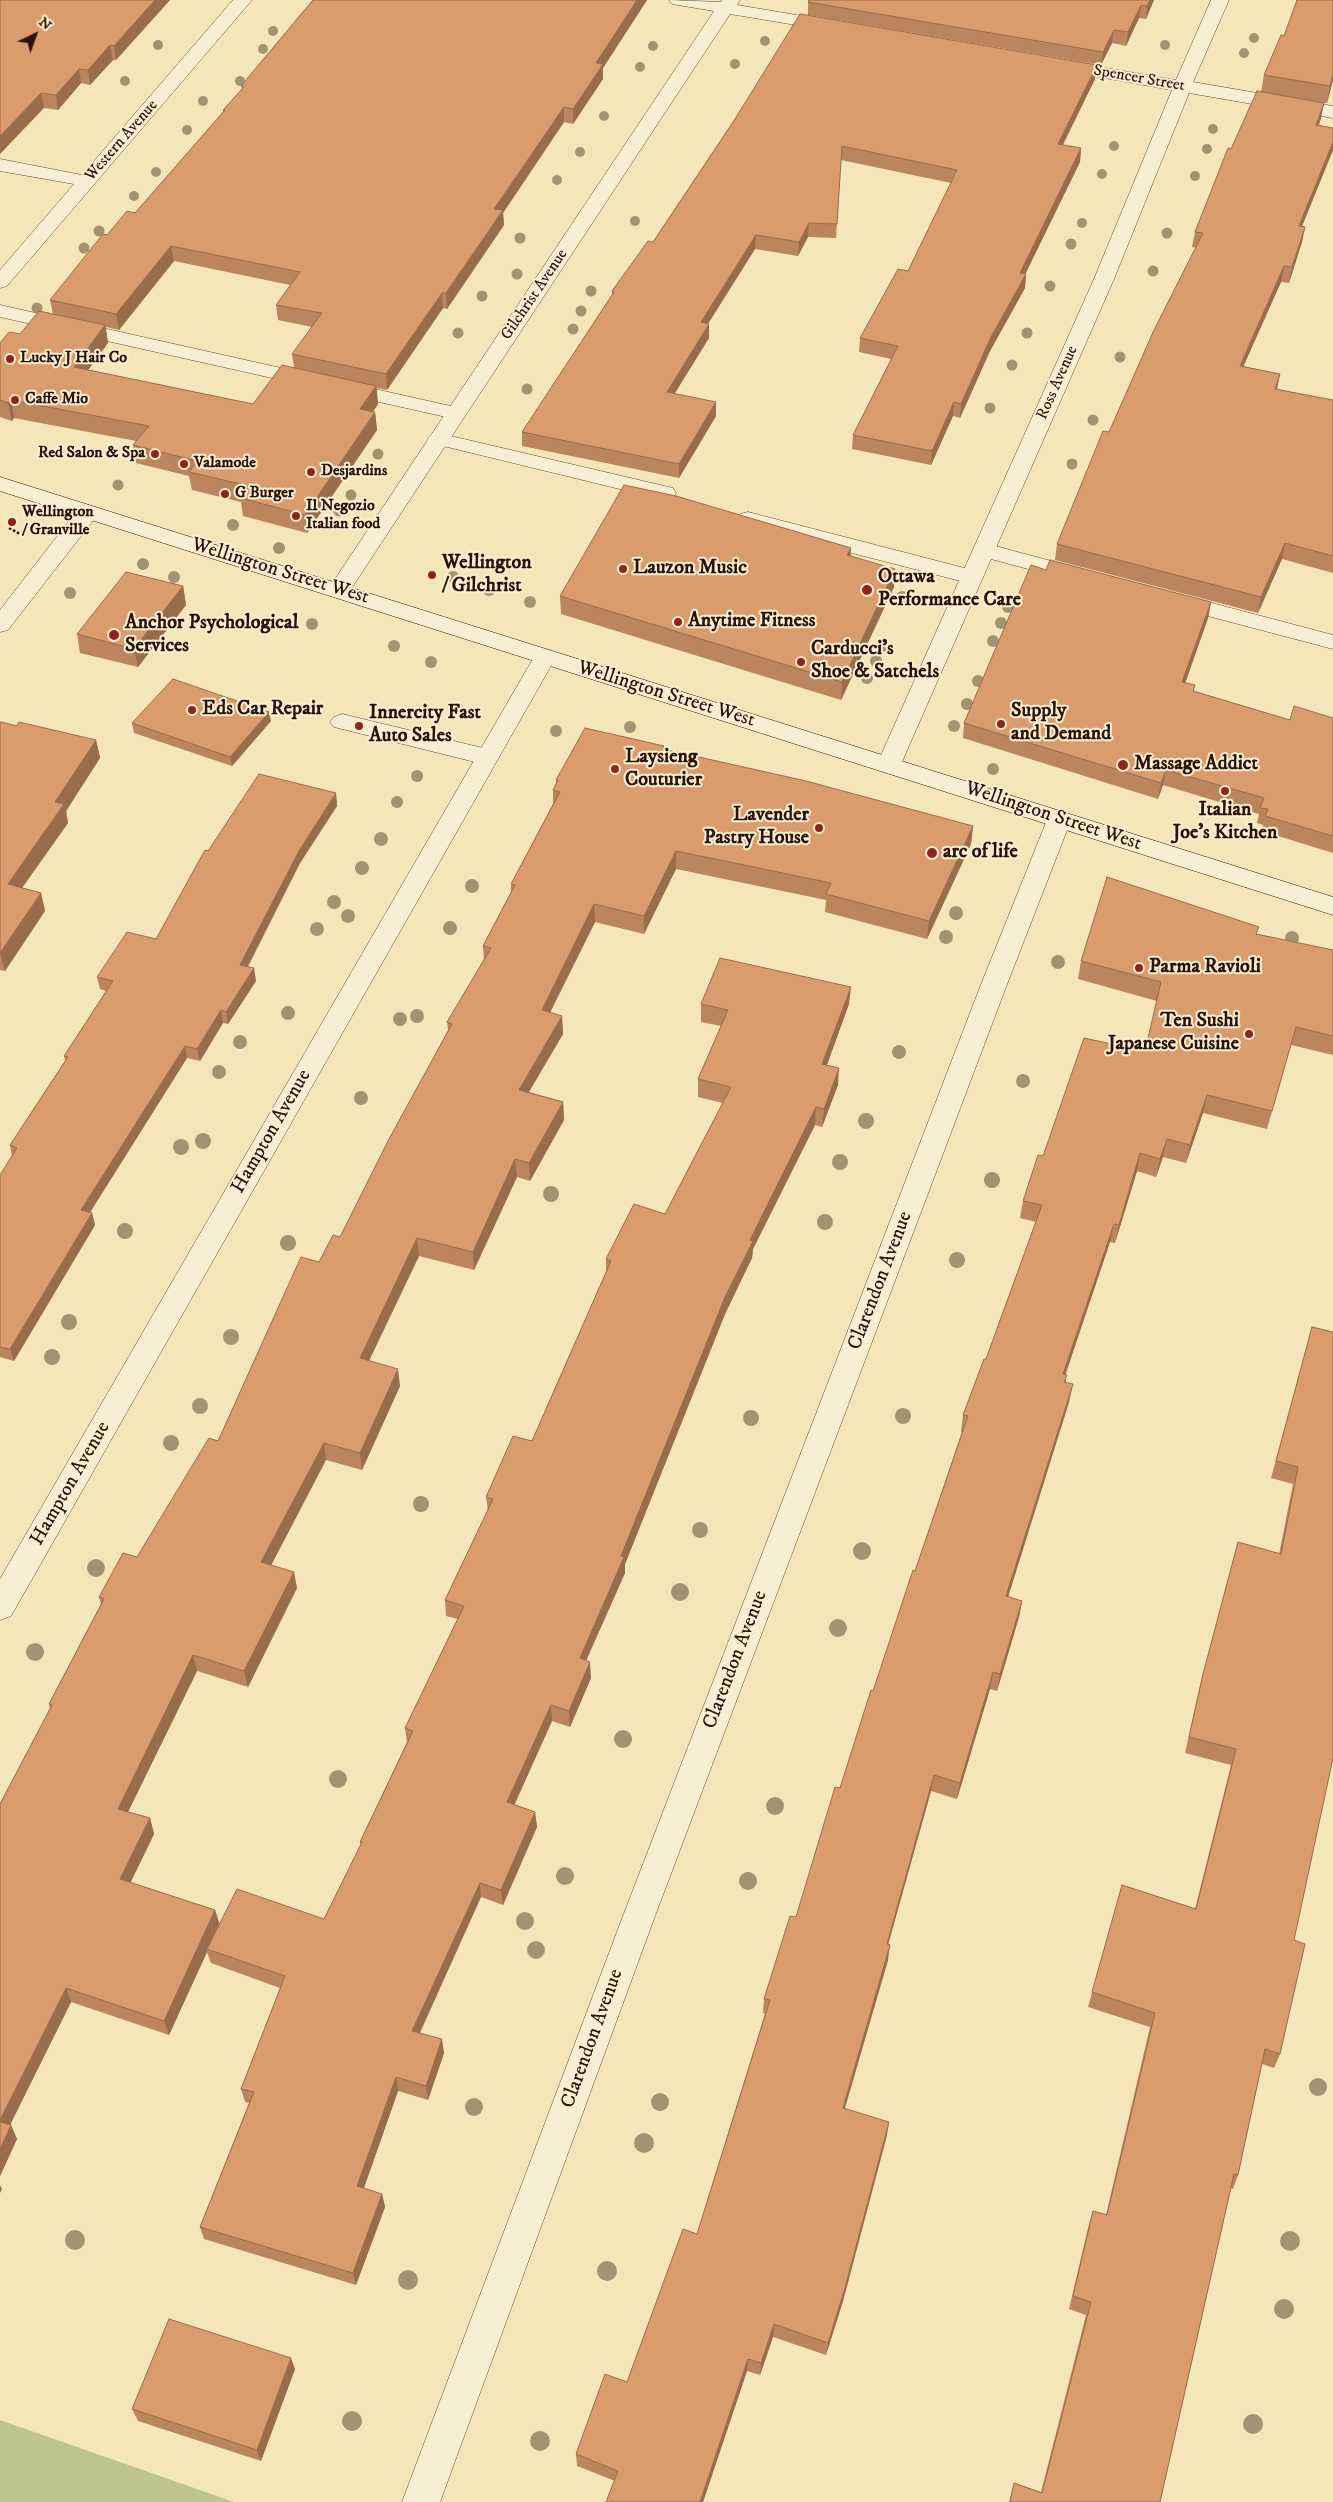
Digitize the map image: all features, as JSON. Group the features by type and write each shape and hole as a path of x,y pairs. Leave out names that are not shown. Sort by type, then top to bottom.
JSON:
{"street":[{"name":"Western Avenue","path":"0,282 243,0"},
{"path":"678,0 728,4 852,30"},
{"name":"Ross Avenue","path":"889,764 1104,279 1182,86 1220,0"},
{"name":"Gilchrist Avenue","path":"339,590 728,4"},
{"name":"Spencer Street","path":"1046,63 1333,112"},
{"path":"0,164 86,181"},
{"path":"0,310 455,413"},
{"path":"438,439 665,493"},
{"name":"Wellington Street West","path":"0,484 1333,906"},
{"path":"0,626 88,513"},
{"path":"732,515 972,577"},
{"path":"984,550 1105,582"},
{"path":"1153,595 1333,642"},
{"name":"Hampton Avenue","path":"0,1607 544,657"},
{"path":"342,722 487,757"},
{"name":"Clarendon Avenue","path":"421,2502 642,1907 1059,820"}],"green space":[{"path":"0,2420 234,2502 0,2502"}],"building":[{"path":"0,0 155,0 114,46 110,45 88,70 79,69 56,95 41,93 0,136"},
{"path":"313,0 637,0 596,63 603,64 573,109 564,107 494,209 503,210 446,293 442,293 386,374 292,354 322,313 276,305 300,272 171,246 116,314 50,300 103,234 107,235 127,211 135,213 225,110 223,110 244,87 241,86"},
{"path":"809,0 1150,0 1147,6 1141,5 1128,32 1114,30 1103,52 808,2"},
{"path":"1297,0 1333,0 1333,74 1330,86 1264,75 1281,35 1284,36"},
{"path":"800,14 1097,65 1058,144 1081,148 1020,273 1026,274 991,337 961,404 954,402 932,451 853,435 898,346 860,338 898,269 908,271 957,170 842,146 837,224 809,223 799,242 756,235 701,322 709,324 667,392 716,402 679,464 522,432 614,292 612,291 648,241 653,242 735,119"},
{"path":"1257,91 1324,103 1316,125 1333,128 1333,142 1299,226 1305,227 1292,267 1284,266 1240,366 1280,374 1275,389 1333,400 1333,556 1285,543 1261,597 1057,544 1103,431 1109,432 1154,330 1203,233 1195,232 1228,148 1231,149"},
{"path":"39,311 105,325 74,367 253,404 282,365 376,386 360,409 375,412 305,515 241,498 249,486 189,472 197,461 133,445 149,426 11,400 8,403 0,400 0,343 9,332 20,334"},
{"path":"624,485 676,496 851,548 847,555 895,569 842,682 560,596"},
{"path":"1050,560 1211,602 1182,682 1195,685 1193,691 1290,720 1294,706 1333,718 1333,836 1265,816 1268,809 1260,808 1264,798 1166,770 1161,783 964,723 1031,565 1046,570"},
{"path":"126,572 183,586 134,649 77,634"},
{"path":"173,679 269,712 230,757 132,723"},
{"path":"1,722 17,726 19,722 96,740 55,802 64,804 8,884 41,893 0,953 0,724"},
{"path":"585,728 664,746 663,749 806,781 973,826 929,921 826,894 831,883 676,851 644,916 594,904 542,1010 562,1016 519,1090 563,1102 529,1163 515,1159 473,1252 417,1238 360,1358 398,1369 360,1453 324,1443 261,1562 294,1572 244,1671 193,1655 118,1809 150,1818 120,1879 215,1910 164,2021 66,1988 0,2120 0,1804 52,1705 49,1704 104,1599 99,1597 123,1553 137,1557 209,1438 218,1441 301,1257 319,1262 333,1235 340,1237 389,1139 452,1024 447,1022 491,948 483,946 515,885 511,884 560,792 553,790 558,780 556,780"},
{"path":"259,774 336,793 299,851 240,965 254,968 226,1012 221,1010 197,1049 185,1046 81,1210 92,1213 10,1349 0,1347 0,1175 17,1148 10,1145 68,1057 64,1056 113,981 97,977 127,932 156,939 205,850 208,851"},
{"path":"1107,877 1259,927 1256,934 1333,950 1333,1036 1296,1027 1272,1111 1207,1095 1190,1145 1167,1139 1160,1159 1140,1153 1119,1225 1114,1224 1063,1374 1067,1375 1064,1382 1073,1384 1006,1596 1022,1601 1000,1674 993,1672 960,1783 934,1775 887,1944 890,1945 843,2108 889,2122 845,2288 828,2343 774,2324 761,2363 748,2359 700,2502 606,2502 618,2471 576,2454 605,2374 627,2382 683,2229 697,2234 770,2000 764,1999 790,1916 796,1917 835,1787 840,1788 871,1690 873,1691 913,1570 915,1571 968,1416 963,1415 984,1359 986,1359 1042,1205 1023,1201 1038,1155 1043,1156 1084,1038 1145,1051 1161,982 1081,961"},
{"path":"720,958 851,987 822,1064 839,1068 824,1109 816,1107 750,1240 753,1241 725,1297 621,1556 624,1557 580,1658 590,1662 569,1711 551,1705 507,1802 535,1812 501,1890 480,1883 412,2031 442,2039 426,2086 396,2077 357,2186 382,2194 353,2273 200,2227 254,2092 241,2089 285,1976 207,1949 237,1889 324,1919 413,1731 405,1728 464,1606 445,1600 493,1499 486,1497 513,1436 532,1441 611,1261 606,1259 634,1204 665,1214 731,1087 698,1079 728,1010 701,1004"},
{"path":"1312,1327 1333,1332 1333,1758 1294,1940 1305,1944 1280,2054 1265,2049 1238,2175 1234,2174 1160,2502 1010,2502 1014,2483 1042,2493 1091,2302 1073,2296 1093,2211 1107,2215 1155,2013 1092,1992 1122,1885 1196,1909 1236,1749 1189,1737 1203,1674 1238,1542 1281,1554 1298,1467 1276,1461"},
{"path":"0,2122 11,2125 0,2149"},
{"path":"169,2319 291,2358 257,2450 132,2409"}],"place":[{"name":"Lucky J Hair Co","path":"10,359"},
{"name":"Caffe Mio","path":"15,400"},
{"name":"Red Salon & Spa","path":"155,454"},
{"name":"Valamode","path":"184,464"},
{"name":"Desjardins","path":"311,472"},
{"name":"G Burger","path":"225,494"},
{"name":"Il Negozio Italian food","path":"296,516"},
{"name":"Wellington / Granville","path":"12,522"},
{"name":"Lauzon Music","path":"623,569"},
{"name":"Wellington / Gilchrist","path":"432,575"},
{"name":"Ottawa Performance Care","path":"867,590"},
{"name":"Anytime Fitness","path":"678,622"},
{"name":"Anchor Psychological Services","path":"114,635"},
{"name":"Carducci's Shoe & Satchels","path":"801,662"},
{"name":"Eds Car Repair","path":"192,710"},
{"name":"Supply and Demand","path":"1001,724"},
{"name":"Innercity Fast Auto Sales","path":"359,726"},
{"name":"Massage Addict","path":"1123,765"},
{"name":"Laysieng Couturier","path":"615,769"},
{"name":"Italian Joe's Kitchen","path":"1225,791"},
{"name":"Lavender Pastry House","path":"819,828"},
{"name":"arc of life","path":"932,853"},
{"name":"Parma Ravioli","path":"1139,968"},
{"name":"Ten Sushi Japanese Cuisine","path":"1249,1034"}]}
